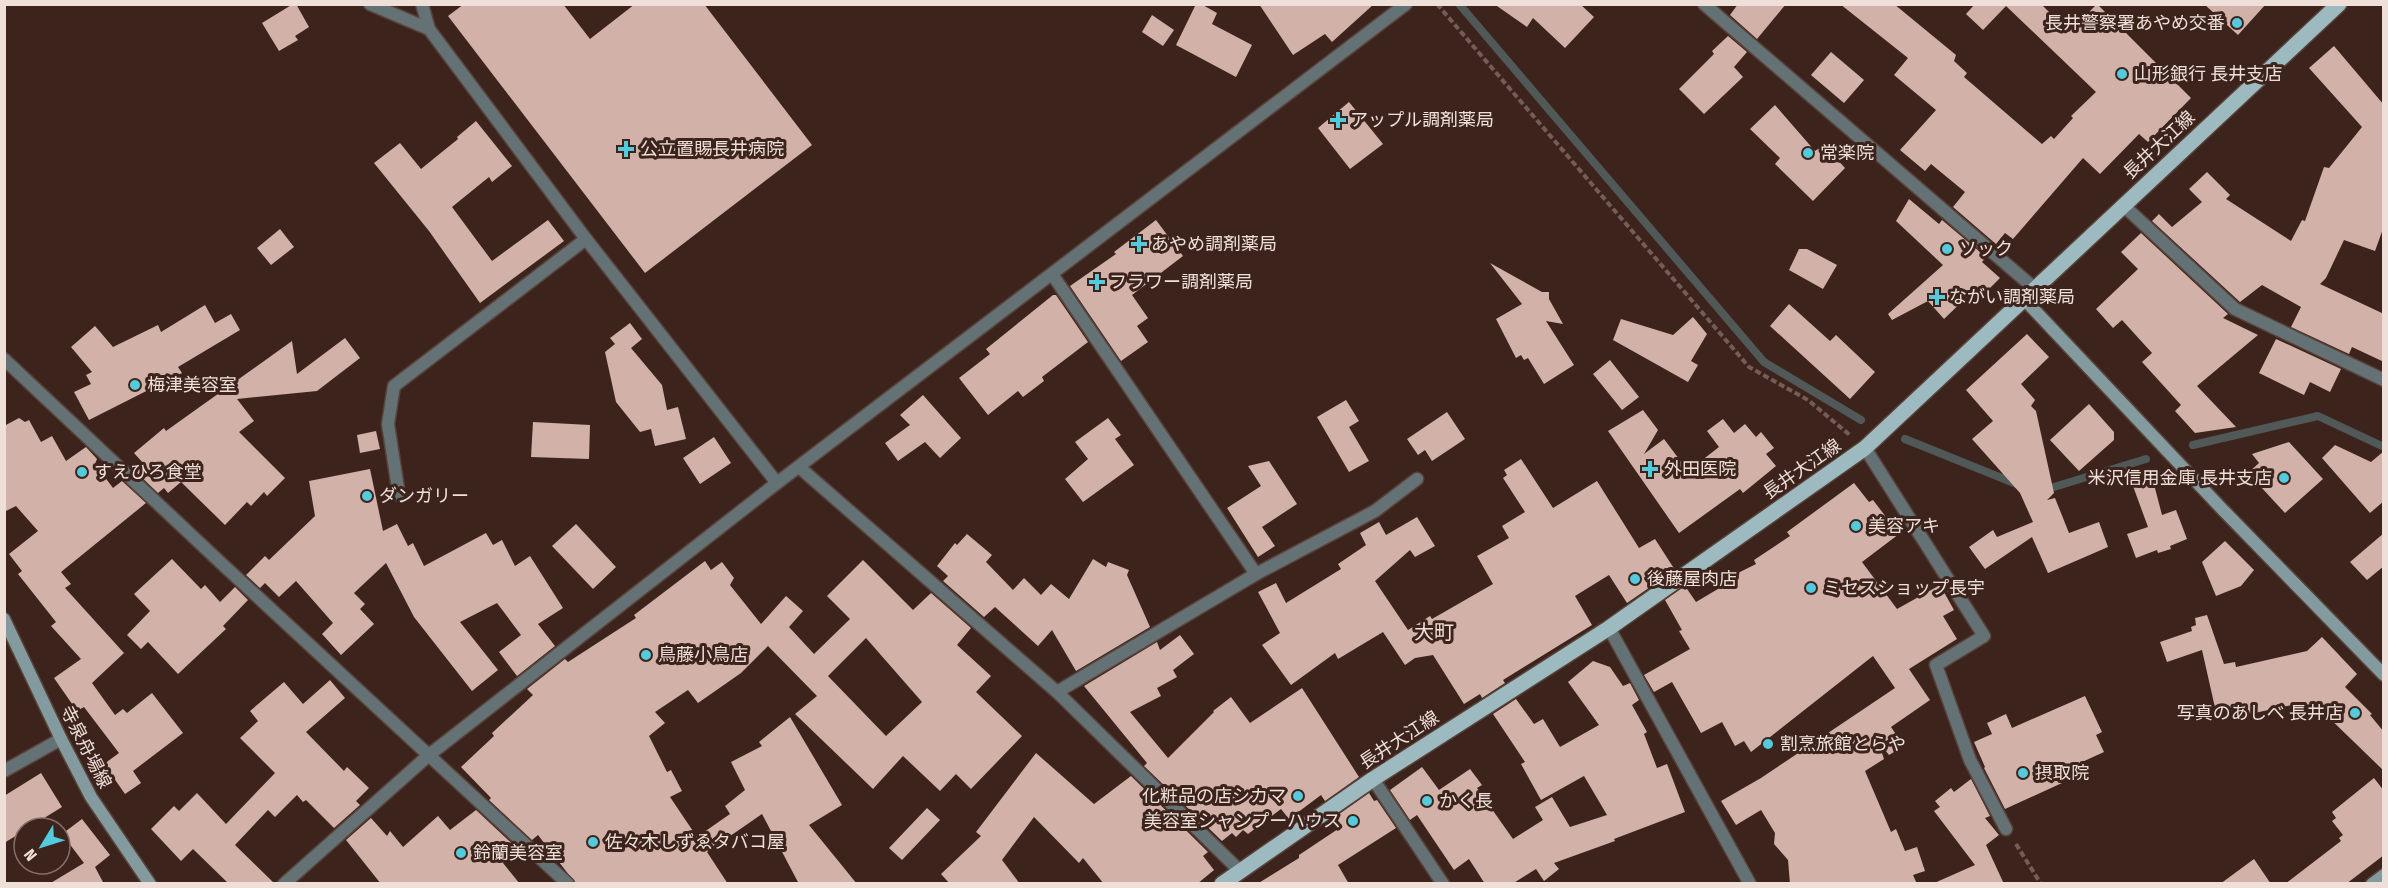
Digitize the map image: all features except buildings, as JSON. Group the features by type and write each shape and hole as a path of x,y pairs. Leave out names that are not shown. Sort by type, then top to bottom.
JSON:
{"main road":[{"name":"長井大江線","path":"1222,884 1373,779 1609,628 1865,448 2339,4"}],"street":[{"path":"370,4 429,29"},
{"path":"422,4 429,29 586,238 777,483"},
{"path":"284,884 429,755 777,483 1406,4"},
{"path":"1704,4 2029,293 2223,510 2384,675"},
{"path":"2123,205 2235,309 2384,381"},
{"path":"399,495 388,424 394,386 586,238"},
{"path":"1052,274 1256,574"},
{"path":"4,359 203,547 568,884"},
{"path":"1865,448 1984,636 1936,665 1970,760 2006,829"},
{"path":"798,467 1057,692 1239,870"},
{"path":"1057,692 1256,574 1375,511 1417,479"},
{"name":"寺泉舟場線","path":"4,619 91,797 150,884"},
{"path":"1609,628 1750,884"},
{"path":"4,771 61,739"},
{"path":"1373,779 1443,884"},
{"path":"2372,884 2384,875"}],"path":[{"path":"1437,4 1749,367 1808,400 1865,448"},
{"path":"2006,829 2041,884"}],"waterway":[{"path":"1459,4 1764,362 1861,420"},
{"path":"2193,445 2318,416 2384,447"},
{"path":"1905,439 2019,485"},
{"path":"2044,490 2146,459"}],"place":[{"name":"長井警察署あやめ交番","path":"2237,23"},
{"name":"山形銀行 長井支店","path":"2122,74"},
{"name":"アップル調剤薬局","path":"1338,120"},
{"name":"公立置賜長井病院","path":"626,149"},
{"name":"常楽院","path":"1808,153"},
{"name":"あやめ調剤薬局","path":"1139,244"},
{"name":"ソック","path":"1947,249"},
{"name":"フラワー調剤薬局","path":"1097,282"},
{"name":"ながい調剤薬局","path":"1937,297"},
{"name":"梅津美容室","path":"135,385"},
{"name":"外田医院","path":"1650,469"},
{"name":"すえひろ食堂","path":"82,472"},
{"name":"米沢信用金庫 長井支店","path":"2284,478"},
{"name":"ダンガリー","path":"367,496"},
{"name":"美容アキ","path":"1856,526"},
{"name":"後藤屋肉店","path":"1635,579"},
{"name":"ミセスショップ長宇","path":"1811,588"},
{"name":"鳥藤小鳥店","path":"646,655"},
{"name":"写真のあしべ 長井店","path":"2355,713"},
{"name":"割烹旅館とらや","path":"1768,744"},
{"name":"摂取院","path":"2023,773"},
{"name":"化粧品の店シカマ","path":"1298,796"},
{"name":"かく長","path":"1427,801"},
{"name":"美容室シャンプーハウス","path":"1353,821"},
{"name":"佐々木しずゑタバコ屋","path":"593,842"},
{"name":"鈴蘭美容室","path":"461,853"}],"district":[{"name":"大町","path":"1434,632"}]}
